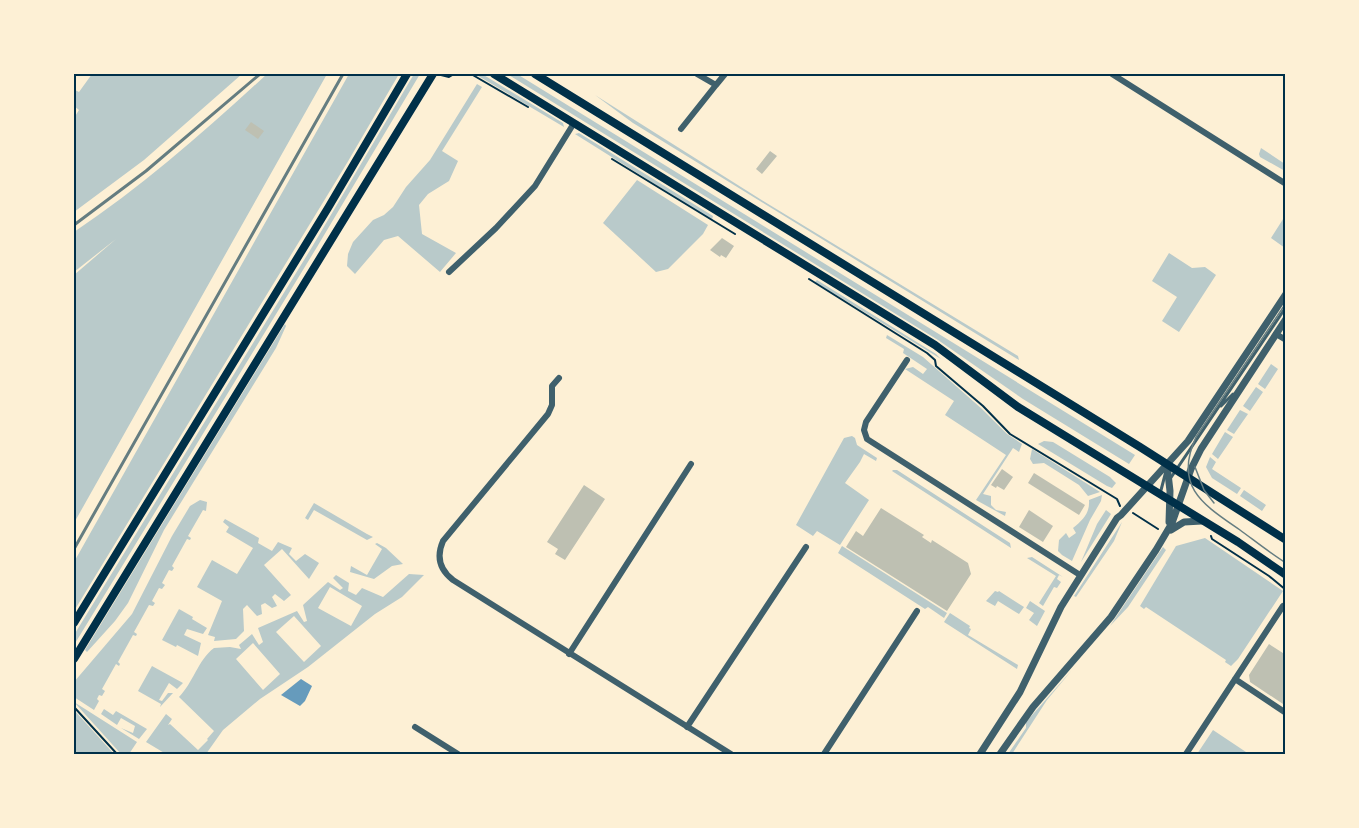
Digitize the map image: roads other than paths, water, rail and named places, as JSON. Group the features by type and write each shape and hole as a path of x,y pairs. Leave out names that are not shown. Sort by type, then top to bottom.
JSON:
{"main road":[{"path":"74,623 407,74"},
{"path":"74,659 433,74"},
{"path":"494,74 935,345 1018,407 1174,505 1238,542 1286,575"},
{"path":"535,74 1286,540"}],"street":[{"path":"698,74 716,86"},
{"path":"681,129 725,74"},
{"path":"1112,74 1286,184"},
{"path":"449,272 496,228 535,186 574,123"},
{"path":"980,754 1020,692 1052,624 1117,518 1188,441 1286,294"},
{"path":"1167,534 1174,505 1201,449 1286,319"},
{"path":"1276,334 1286,340"},
{"path":"907,360 866,422 864,430 867,439 1080,575"},
{"path":"559,378 552,386 552,405 548,414 447,535 439,555 443,571 453,580 569,654 731,754"},
{"path":"569,654 691,464"},
{"path":"1167,465 1174,505"},
{"path":"1000,754 1033,707 1111,617 1167,534 1178,524 1202,521"},
{"path":"687,727 806,547"},
{"path":"1186,754 1283,606"},
{"path":"824,754 917,611"},
{"path":"1235,679 1286,713"},
{"path":"415,727 458,754"}],"lane":[{"path":"1160,495 1286,308"},
{"path":"1216,412 1244,383"},
{"path":"1160,495 1167,465"}],"water":[{"path":"301,679 312,686 300,706 281,695"}],"tram line":[{"path":"1286,303 1196,437 1188,469 1190,482 1204,503 1286,563"},
{"path":"1195,467 1204,490 1214,503"}],"railway":[{"path":"74,225 146,171 260,74"},
{"path":"74,549 343,74"}]}
